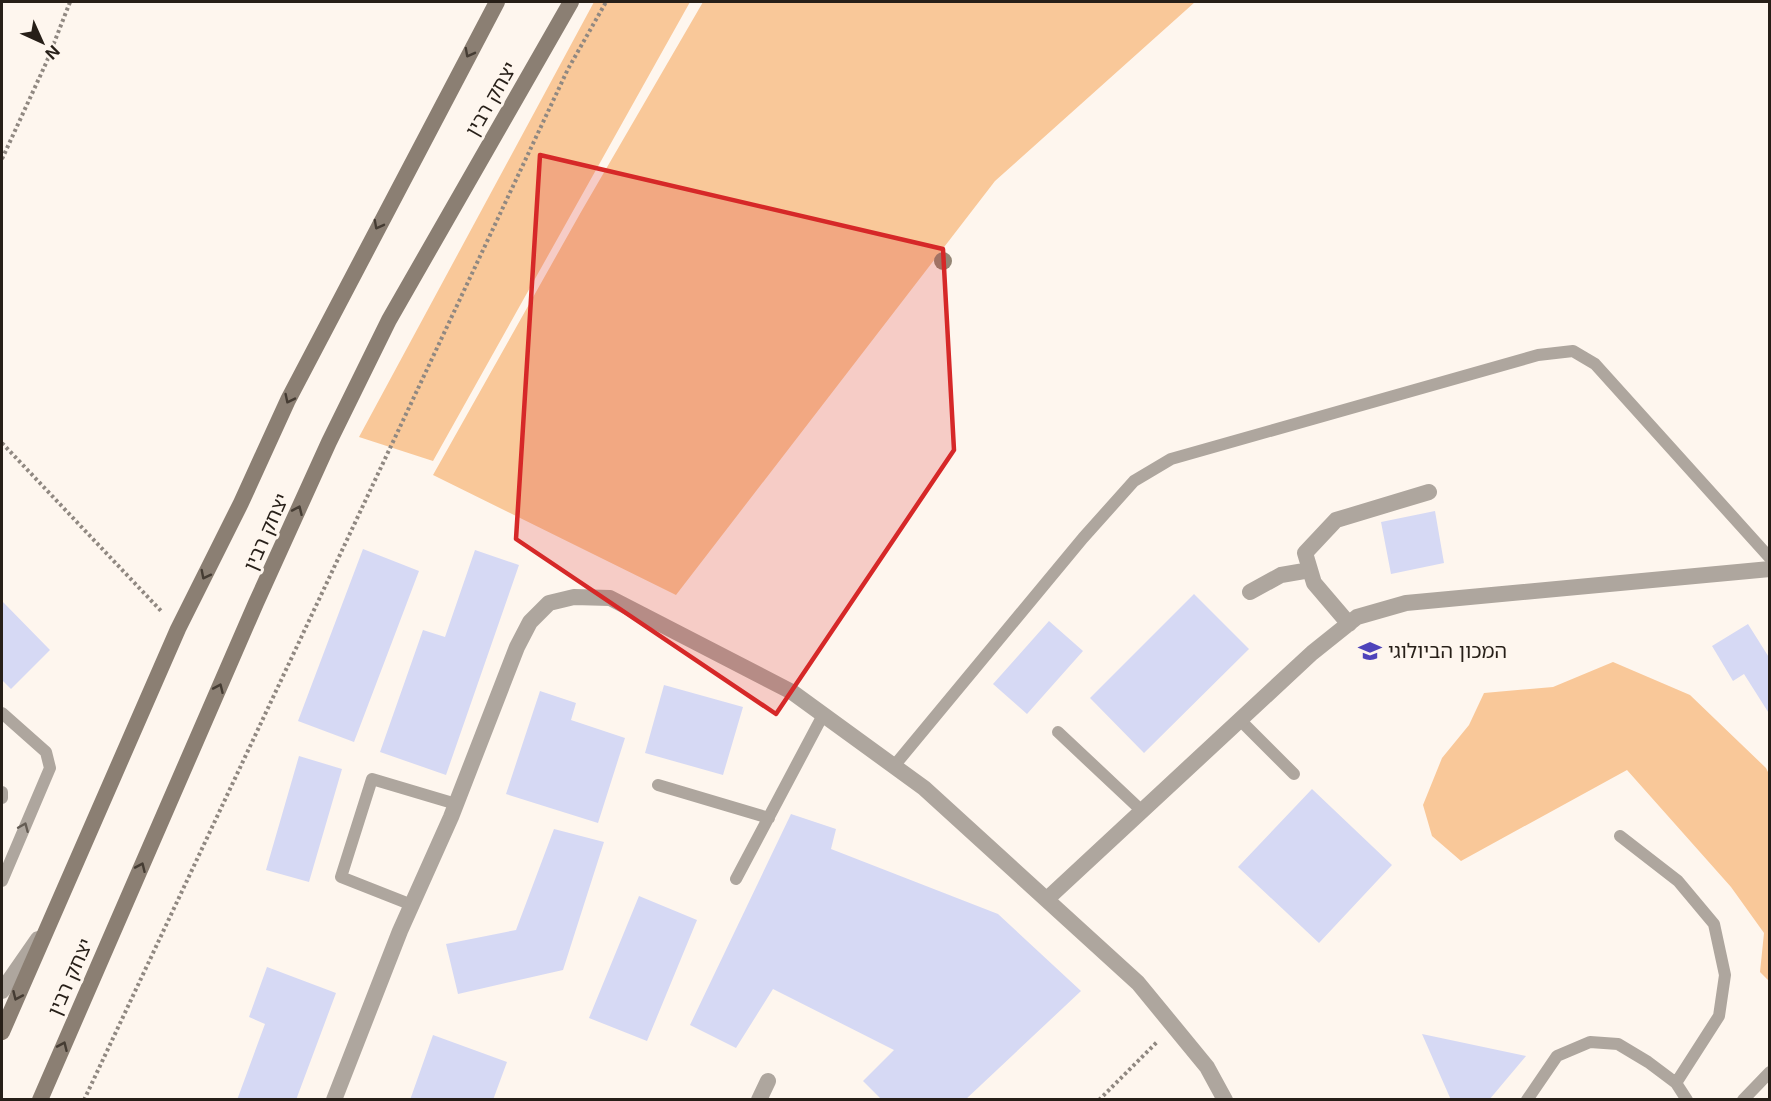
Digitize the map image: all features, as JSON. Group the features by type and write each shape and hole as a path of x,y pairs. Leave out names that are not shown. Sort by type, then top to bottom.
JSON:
{"main road":[{"name":"יצחק רבין","path":"2,1032 178,629 241,503 288,400 497,2"},
{"name":"יצחק רבין","path":"40,1100 251,614 329,442 389,320 571,2"}],"street":[{"path":"1349,624 1314,583 1305,553 1336,520 1429,492"},
{"path":"1047,899 1312,653 1357,617 1406,603 1770,569"},
{"path":"1250,592 1281,575 1310,570"},
{"path":"334,1100 412,905 456,804 517,647 530,622 549,603 574,597 610,598 792,692 924,788 1138,983 1175,1025 1207,1067 1225,1100"},
{"path":"2,991 49,923"},
{"path":"759,1100 768,1081"}],"lane":[{"path":"894,766 1083,538 1134,481 1172,459 1538,355 1573,351 1595,364 1770,558"},
{"path":"2,712 46,752 50,768 2,881"},
{"path":"736,879 823,715"},
{"path":"1240,720 1294,774"},
{"path":"1058,732 1142,811"},
{"path":"412,905 341,877 372,779 456,804"},
{"path":"658,785 769,818"},
{"path":"2,792 2,798"},
{"path":"1620,836 1678,881 1714,924 1725,975 1719,1016 1676,1083"},
{"path":"1527,1100 1557,1056 1590,1042 1618,1044 1648,1062 1676,1083 1687,1100"},
{"path":"1743,1100 1770,1072"}],"path":[{"path":"2,159 47,61 70,2"},
{"path":"84,1100 568,69 606,2"},
{"path":"2,443 178,629"},
{"path":"1099,1100 1175,1025"}],"highlighted area":[{"path":"540,155 943,249 954,450 776,714 516,539"}],"shaded area":[{"path":"594,2 690,2 433,461 359,437"},
{"path":"703,2 1195,2 995,181 676,595 433,475 581,212"},
{"path":"1613,662 1690,695 1766,768 1769,774 1769,981 1760,972 1764,933 1731,887 1627,770 1461,861 1432,836 1423,805 1442,758 1469,725 1484,693 1553,687"}],"building":[{"path":"1435,511 1444,563 1391,574 1381,522"},
{"path":"363,549 419,571 354,742 298,721"},
{"path":"475,550 519,565 446,775 380,752 423,630 445,637"},
{"path":"1194,594 1249,649 1144,753 1090,698"},
{"path":"2,601 50,650 11,689 2,680"},
{"path":"1049,621 1083,651 1027,714 993,684"},
{"path":"1748,624 1770,659 1770,715 1744,674 1733,681 1712,646"},
{"path":"664,685 743,707 723,775 645,753"},
{"path":"540,691 576,703 571,720 625,738 598,823 506,794"},
{"path":"299,756 342,769 309,882 266,870"},
{"path":"1312,789 1392,865 1319,943 1238,867"},
{"path":"791,814 836,829 831,849 998,914 1081,991 965,1100 882,1100 863,1081 894,1050 773,989 736,1048 690,1025"},
{"path":"554,829 604,842 563,970 458,994 446,944 516,930"},
{"path":"639,896 697,920 647,1041 589,1018"},
{"path":"267,967 336,993 296,1100 237,1100 265,1024 249,1017"},
{"path":"1422,1034 1526,1056 1489,1100 1451,1100"},
{"path":"433,1035 507,1062 493,1100 410,1100"}],"place":[{"name":"המכון הביולוגי","path":"1370,651"}]}
